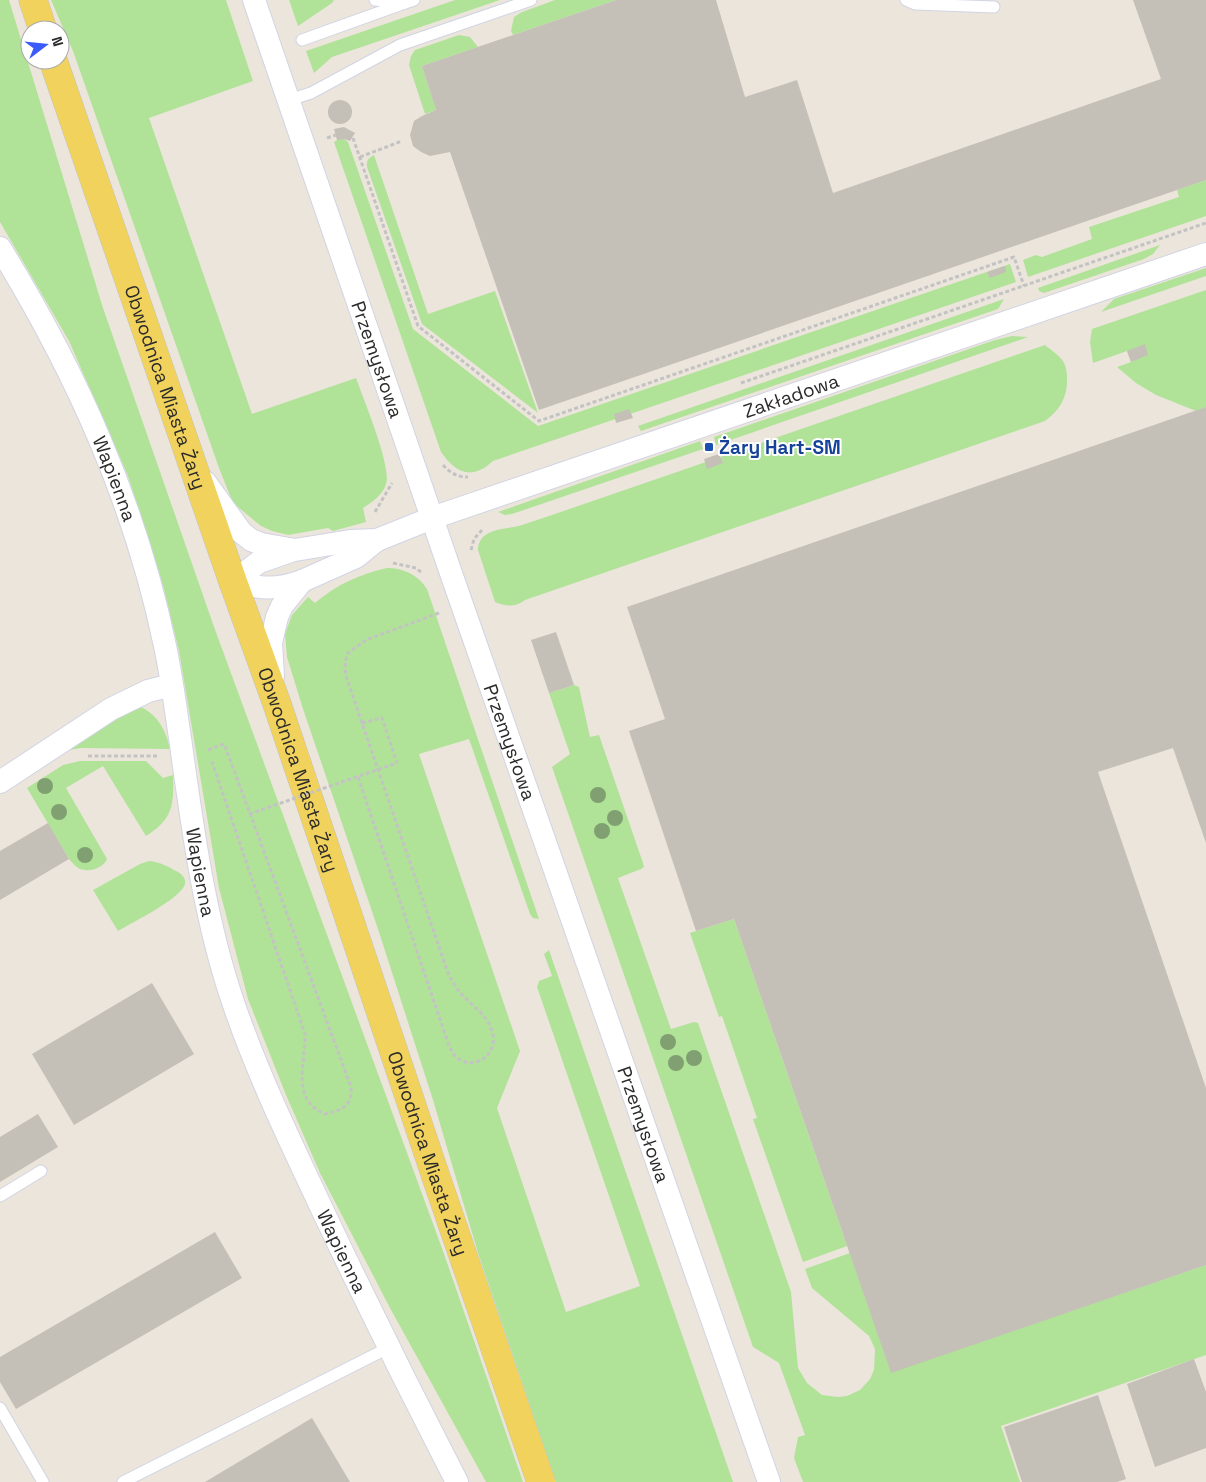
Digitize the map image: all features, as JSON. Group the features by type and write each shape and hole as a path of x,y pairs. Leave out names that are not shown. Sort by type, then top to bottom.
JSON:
{"main road":[{"path":"33,0 40,20"},
{"name":"Obwodnica Miasta Żary","path":"57,70 233,582 277,704 541,1482"}],"street":[{"name":"Przemysłowa","path":"254,0 432,518 769,1482"},
{"name":"Wapienna","path":"0,248 28,293 82,396 104,448 138,545 165,646 195,843 208,904 234,1005 277,1114 388,1348 457,1482"},
{"name":"Zakładowa","path":"233,582 271,589 302,581 356,557 377,540 432,518 1206,254"},
{"name":"Zakładowa","path":"194,465 223,509 241,532 251,540 261,544 296,550"},
{"name":"Zakładowa","path":"233,582 259,562 296,550 350,541 377,540"},
{"name":"Zakładowa","path":"277,704 271,656 273,630 282,606 302,581"},
{"path":"0,782 111,709 142,694 172,685"}],"lane":[{"path":"375,0 410,2"},
{"path":"289,100 311,93 400,45 531,0"},
{"path":"913,1 994,7"},
{"path":"302,40 410,2"},
{"path":"0,1196 41,1171"},
{"path":"123,1482 388,1348"},
{"path":"0,1408 43,1482"}],"path":[{"path":"326,138 336,135"},
{"path":"353,138 418,326 539,421 1014,257 1024,286"},
{"path":"360,157 402,141"},
{"path":"732,386 1206,223"},
{"path":"438,460 448,471 459,477 477,477 484,501"},
{"path":"471,552 474,539 481,530 486,528"},
{"path":"358,777 448,1042 454,1055 463,1061 473,1063 482,1060 490,1054 493,1048 493,1035 484,1016 458,990 448,973 346,676 348,653 366,640 442,612"},
{"path":"249,814 397,763 382,718 362,724"},
{"path":"224,744 249,814 351,1087 351,1093 346,1106 340,1110 325,1114 311,1106 306,1099 302,1078 306,1051 305,1034 208,750 224,744"},
{"path":"87,756 162,756"}],"green space":[{"path":"0,0 9,0 20,36 20,70 30,70 103,308 213,624 443,1251 523,1482 486,1482 390,1308 320,1173 286,1095 248,999 219,888 179,651 163,585 128,476 69,341 0,222"},
{"path":"51,0 226,0 253,81 149,118 252,414 356,378 381,448 387,475 386,484 382,492 363,508 366,522 333,531 328,528 288,535 261,526 233,503 70,44 70,20 60,20"},
{"path":"289,0 334,0 298,26"},
{"path":"455,0 500,0 332,57 314,73 306,51"},
{"path":"555,0 616,0 513,35 511,31 514,17 522,12"},
{"path":"459,35 470,37 478,47 422,66 436,110 425,114 409,65 411,56 415,50"},
{"path":"344,139 348,142 413,329 538,426 1010,264 1016,282 493,461 480,470 474,472 463,471 453,466 441,452 334,142"},
{"path":"374,155 428,314 495,291 538,413 422,324 367,167 368,160"},
{"path":"1206,180 1206,216 1028,277 1023,260 1036,255 1042,257 1092,239 1089,227 1179,197 1177,190"},
{"path":"1160,245 1153,254 1144,259 1044,293 1039,291 1038,288"},
{"path":"1206,268 1206,276 1101,312 1114,299"},
{"path":"1206,290 1206,407 1196,411 1156,395 1136,383 1117,367 1131,362 1127,351 1093,363 1090,342 1092,329"},
{"path":"1004,299 998,309 641,431 638,426"},
{"path":"1012,336 1028,337 716,445 714,437 995,340"},
{"path":"1045,345 1063,361 1066,369 1067,384 1059,408 1045,421 518,604 506,605 495,602 478,550 483,537 488,533 522,525 552,515"},
{"path":"700,441 703,449 512,514 505,515 498,512"},
{"path":"387,568 399,569 410,573 427,589 539,919 533,918 530,914 469,739 419,754 520,1051 497,1108 566,1312 640,1286 537,987 539,981 552,976 544,954 549,950 733,1482 556,1482 478,1253 433,1100 287,657 285,634 292,615 308,597 315,603 349,581 367,573"},
{"path":"574,685 579,687 590,737 599,735 644,867 618,878 671,1029 694,1022 698,1023 791,1292 798,1368 807,1383 822,1395 847,1396 860,1390 870,1379 874,1370 875,1349 869,1336 812,1288 805,1269 850,1253 891,1372 1206,1265 1206,1355 1001,1426 1020,1482 803,1482 794,1458 798,1437 805,1435 779,1363 753,1347 552,767 570,754 549,693"},
{"path":"136,705 149,712 159,722 166,735 170,749 80,748 64,751"},
{"path":"80,761 146,761 163,778 173,775 172,803 167,817 162,824 146,836 103,766 66,788 107,859 98,868 90,870 78,868 69,859 27,788 63,765"},
{"path":"149,861 161,864 182,875 185,879 183,888 162,906 118,931 93,890"},
{"path":"734,919 847,1246 803,1262 753,1119 757,1118 722,1016 719,1017 690,933"}],"building":[{"path":"616,0 716,0 745,97 797,80 833,193 1161,79 1133,0 1206,0 1206,180 539,410 450,152 430,156 413,146 410,135 414,121 436,110 422,66"},
{"path":"335,100 345,100 352,107 352,117 345,124 335,124 328,117 328,107"},
{"path":"344,127 355,133 350,141 344,139 337,140 334,129"},
{"path":"1005,266 1006,272 990,278 987,272"},
{"path":"1145,344 1148,355 1131,362 1127,351"},
{"path":"1206,407 1206,843 1173,748 1098,772 1206,1088 1206,1265 891,1373 734,919 696,931 629,731 665,719 627,607"},
{"path":"629,409 633,418 616,423 614,414"},
{"path":"719,454 723,463 707,469 704,459"},
{"path":"556,632 574,685 549,693 531,640"},
{"path":"48,823 69,859 0,900 0,851"},
{"path":"152,983 194,1054 74,1125 32,1054"},
{"path":"38,1114 58,1147 0,1182 0,1137"},
{"path":"215,1232 242,1278 16,1409 0,1382 0,1357"},
{"path":"1194,1359 1206,1392 1206,1448 1155,1467 1127,1384"},
{"path":"1098,1395 1126,1479 1117,1482 1022,1482 1004,1427"},
{"path":"312,1418 350,1482 205,1482"}],"place":[{"name":"Żary Hart-SM","path":"709,447"}]}
